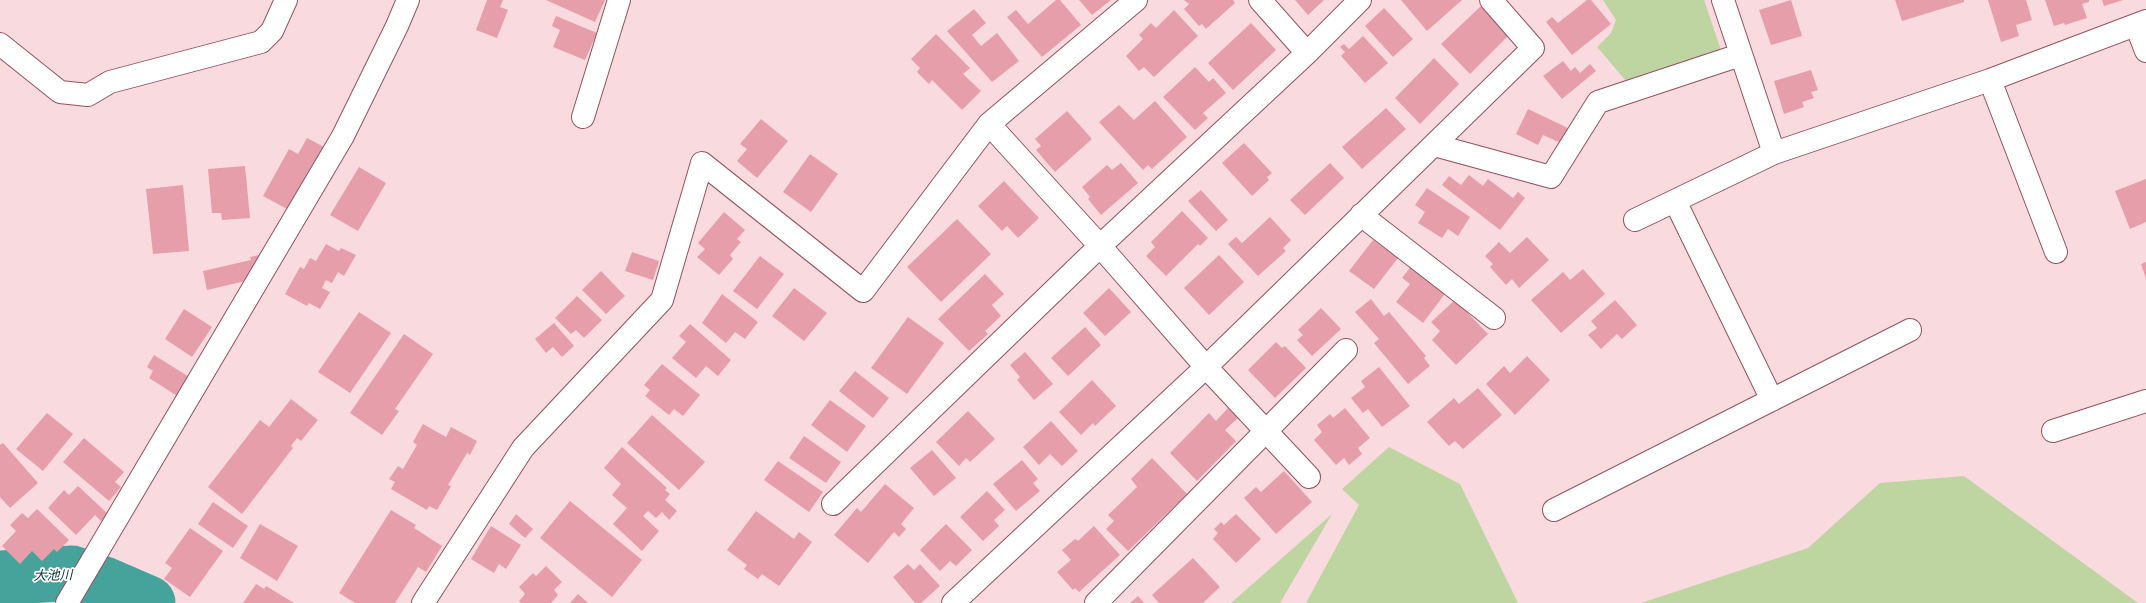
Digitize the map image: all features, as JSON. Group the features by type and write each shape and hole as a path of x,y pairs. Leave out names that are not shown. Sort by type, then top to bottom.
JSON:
{"street":[{"path":"0,44 60,92 88,95 110,82 261,42 272,31 286,0"},
{"path":"72,595 343,136 397,26 408,0"},
{"path":"583,117 620,0"},
{"path":"423,603 523,448 662,300 702,163 863,290 989,124 1136,0"},
{"path":"1260,0 1307,53"},
{"path":"833,504 1100,246 1307,53 1360,0"},
{"path":"954,603 1206,367 1533,48 1491,0"},
{"path":"1723,0 1774,154"},
{"path":"1635,220 1774,154 1990,80 2141,23 2146,52"},
{"path":"1434,145 1552,177 1598,102 1740,55"},
{"path":"1990,80 2056,252"},
{"path":"989,124 1100,246 1264,431 1309,477"},
{"path":"1675,201 1772,400"},
{"path":"1362,215 1494,318"},
{"path":"1554,510 1910,330"},
{"path":"1096,603 1264,431 1346,350"},
{"path":"2053,431 2146,401"}],"green space":[{"path":"1603,0 1704,0 1721,50 1627,82 1597,47 1611,33 1616,20"},
{"path":"1389,447 1460,484 1518,603 1306,603 1359,505 1342,489"},
{"path":"1964,476 2138,603 1641,603 1808,548 1880,483"},
{"path":"1332,514 1280,603 1231,603"}],"building":[{"path":"487,0 503,0 500,7 508,10 497,38 476,30"},
{"path":"546,0 605,0 595,22"},
{"path":"1056,0 1060,0 1081,25 1042,57 1007,17 1016,10 1028,24"},
{"path":"1079,0 1111,0 1092,15"},
{"path":"1184,0 1233,0 1235,3 1206,29 1202,24 1199,26 1184,9 1189,4"},
{"path":"1295,0 1324,0 1308,15"},
{"path":"1401,0 1462,0 1427,31"},
{"path":"1587,0 1591,0 1611,24 1572,55 1546,22 1552,17 1558,23"},
{"path":"1791,0 1802,36 1771,45 1759,10"},
{"path":"1895,0 1964,0 1964,2 1902,21"},
{"path":"1988,0 2026,0 2032,20 2016,25 2019,36 2001,42"},
{"path":"2045,0 2089,0 2089,2 2082,4 2087,18 2065,25 2064,23 2054,26"},
{"path":"2102,0 2123,0 2104,6"},
{"path":"1481,6 1509,35 1470,74 1441,44"},
{"path":"1384,8 1413,39 1393,57 1365,26"},
{"path":"974,9 986,23 972,35 981,46 997,33 1019,61 992,82 947,31"},
{"path":"1174,10 1198,36 1154,77 1144,67 1139,71 1126,56 1143,39 1139,35 1151,23 1156,28"},
{"path":"556,16 597,33 585,60 553,47 560,30 552,26"},
{"path":"1251,23 1276,50 1233,90 1208,63"},
{"path":"936,34 970,68 963,74 981,91 962,110 932,80 929,84 917,72 920,68 911,59"},
{"path":"1363,36 1388,63 1365,83 1341,56 1345,52 1340,47 1344,44 1349,49"},
{"path":"1434,58 1459,84 1420,124 1395,98"},
{"path":"1563,61 1571,71 1575,67 1580,73 1590,64 1596,71 1562,99 1543,76"},
{"path":"1195,67 1209,82 1213,78 1226,93 1203,113 1208,118 1195,130 1163,97"},
{"path":"1811,70 1818,90 1811,92 1814,98 1802,102 1804,107 1784,114 1774,81"},
{"path":"1155,101 1187,137 1152,169 1148,165 1143,170 1099,122 1119,105 1134,120"},
{"path":"1386,108 1406,129 1362,169 1342,147"},
{"path":"1528,109 1570,129 1563,144 1543,135 1538,145 1516,134"},
{"path":"1067,111 1092,139 1055,172 1036,150 1041,146 1035,139"},
{"path":"761,119 788,141 757,178 737,161 747,149 740,144"},
{"path":"307,138 324,147 289,210 263,196 289,149 298,154"},
{"path":"1244,143 1272,173 1267,177 1269,180 1252,196 1222,163"},
{"path":"810,154 838,174 811,212 783,192"},
{"path":"1121,163 1138,183 1101,215 1088,199 1090,197 1082,187 1107,165 1112,170"},
{"path":"1330,163 1344,178 1305,215 1290,200"},
{"path":"245,166 250,218 222,220 221,213 212,213 208,169"},
{"path":"359,167 386,183 358,231 330,215"},
{"path":"1469,175 1483,186 1488,179 1513,198 1518,192 1525,198 1500,230 1442,185 1449,176 1461,185"},
{"path":"2146,179 2146,222 2130,229 2115,191"},
{"path":"1004,181 1039,218 1018,238 1007,226 1002,231 978,206"},
{"path":"183,185 189,251 153,254 146,189"},
{"path":"1427,188 1470,217 1458,236 1448,229 1442,238 1418,223 1425,212 1415,205"},
{"path":"1201,190 1228,220 1216,231 1188,201"},
{"path":"1182,211 1208,238 1200,246 1198,244 1166,276 1146,256 1155,247 1151,242"},
{"path":"724,212 745,230 737,239 741,242 730,255 733,259 719,275 697,257 705,249 698,243"},
{"path":"1270,217 1291,240 1283,248 1286,251 1258,276 1228,244 1236,237 1242,243"},
{"path":"957,219 991,254 941,302 907,267"},
{"path":"1527,237 1549,260 1519,288 1512,279 1506,285 1490,267 1493,264 1485,256 1499,242 1510,253"},
{"path":"1373,240 1398,258 1374,289 1349,271"},
{"path":"326,244 339,251 341,248 356,255 344,276 338,272 332,283 326,280 322,288 330,292 320,309 309,303 307,306 285,294 300,267 304,269 310,258 316,261"},
{"path":"632,252 659,261 653,280 625,271"},
{"path":"259,255 262,267 254,279 207,290 203,271 251,260 250,257"},
{"path":"1219,255 1244,282 1209,315 1184,288"},
{"path":"760,256 784,274 757,309 733,291"},
{"path":"2146,262 2146,279 2141,264"},
{"path":"1412,265 1447,291 1423,323 1396,302 1410,284 1402,278"},
{"path":"1583,269 1605,294 1561,333 1531,300 1563,272 1570,280"},
{"path":"601,271 625,296 606,314 582,290"},
{"path":"985,274 1004,294 992,305 1001,316 985,331 988,334 969,351 938,319"},
{"path":"794,288 827,313 804,341 772,316"},
{"path":"1109,288 1131,312 1105,336 1083,313"},
{"path":"722,294 758,322 745,339 735,332 726,343 702,323"},
{"path":"577,296 602,320 584,338 576,330 571,334 555,318"},
{"path":"1371,299 1384,316 1389,312 1426,356 1424,358 1430,366 1408,384 1374,343 1379,339 1355,312"},
{"path":"1455,300 1488,334 1456,365 1432,340 1440,331 1431,322"},
{"path":"1615,300 1637,325 1622,339 1617,334 1601,349 1588,335 1597,328 1591,321"},
{"path":"1321,308 1341,329 1312,356 1297,340 1303,335 1298,330"},
{"path":"184,309 212,327 192,357 165,339"},
{"path":"359,312 391,333 350,393 318,372"},
{"path":"908,317 944,343 907,394 871,368"},
{"path":"554,323 574,346 562,357 553,347 546,353 535,339"},
{"path":"690,324 731,360 718,376 706,366 696,378 672,358 686,342 679,336"},
{"path":"1085,327 1101,345 1068,376 1051,358"},
{"path":"404,334 433,354 395,409 399,411 382,435 350,413"},
{"path":"1276,342 1282,348 1285,346 1306,368 1275,398 1248,370"},
{"path":"1025,352 1053,384 1034,400 1017,380 1020,377 1010,365"},
{"path":"154,355 194,380 182,399 149,378 153,371 147,367"},
{"path":"1527,356 1550,380 1515,415 1486,384 1504,366 1510,373"},
{"path":"662,364 700,395 683,416 674,409 669,415 645,396 650,390 644,385"},
{"path":"1379,367 1410,406 1382,427 1368,409 1363,413 1351,398 1365,387 1361,381"},
{"path":"855,371 889,398 873,418 839,391"},
{"path":"1092,380 1116,406 1095,426 1093,423 1081,435 1059,412"},
{"path":"1478,388 1502,415 1463,449 1455,441 1449,446 1427,422 1454,398 1459,404"},
{"path":"291,399 318,420 301,441 297,438 291,446 293,448 242,514 208,487 260,420 269,427"},
{"path":"830,400 866,426 847,452 811,425"},
{"path":"1228,408 1238,418 1225,430 1236,441 1197,481 1170,453 1209,413 1216,421"},
{"path":"1345,408 1370,438 1358,448 1362,454 1349,465 1344,458 1336,465 1314,440 1322,432 1317,425 1330,414 1333,418"},
{"path":"968,411 995,439 970,462 966,458 959,466 936,442"},
{"path":"47,413 73,434 43,471 16,449"},
{"path":"652,415 705,462 679,490 627,443"},
{"path":"1051,421 1078,451 1062,466 1050,454 1039,465 1023,447"},
{"path":"423,424 446,437 451,427 477,441 470,455 467,453 448,485 451,486 437,510 429,506 427,510 391,489 395,482 389,479 398,466 403,469 417,445 413,442"},
{"path":"804,436 841,462 826,483 789,458"},
{"path":"84,438 124,472 115,482 121,487 109,501 63,462"},
{"path":"3,443 38,483 10,508 0,497 0,445"},
{"path":"622,447 667,488 665,490 670,494 665,500 677,511 669,520 662,512 656,518 648,511 643,516 659,531 642,551 613,524 627,508 612,495 621,484 604,468"},
{"path":"932,450 956,478 934,496 910,468"},
{"path":"1152,458 1187,494 1128,551 1106,529 1114,521 1108,515 1137,487 1131,479"},
{"path":"1022,460 1038,479 1033,483 1040,491 1016,511 993,484"},
{"path":"778,461 823,492 809,512 764,480"},
{"path":"1284,471 1312,502 1276,534 1244,498 1256,487 1261,492"},
{"path":"885,484 914,508 901,524 906,529 899,537 894,532 868,563 834,535 857,508 861,512"},
{"path":"78,486 108,514 101,521 95,515 76,535 48,508 64,490 69,495"},
{"path":"987,491 1005,510 994,520 999,526 983,541 960,517"},
{"path":"570,501 642,560 612,597 540,538"},
{"path":"213,502 248,526 233,548 198,524"},
{"path":"37,509 69,540 57,552 54,549 42,561 32,551 20,564 2,546 16,531 10,525 22,513 28,518"},
{"path":"391,510 416,525 414,528 442,546 426,572 418,567 395,603 355,603 339,593"},
{"path":"756,511 794,539 799,532 812,542 779,586 762,574 758,579 744,569 747,565 727,550"},
{"path":"516,514 533,529 525,538 509,524"},
{"path":"1236,514 1261,539 1236,563 1213,539 1218,533 1214,529 1221,522 1224,525"},
{"path":"260,524 298,546 277,581 240,558"},
{"path":"946,524 972,550 956,566 950,561 940,571 920,550"},
{"path":"491,526 521,545 506,569 499,564 494,573 471,559"},
{"path":"1094,526 1120,555 1079,592 1075,588 1073,590 1057,572 1071,560 1062,550 1075,539 1078,541"},
{"path":"190,528 223,551 190,597 164,579 172,568 165,563"},
{"path":"1193,558 1220,587 1203,603 1159,603 1152,595"},
{"path":"908,564 914,570 920,564 940,586 921,603 915,603 893,577"},
{"path":"546,566 562,582 554,590 558,595 551,603 521,603 519,601 525,594 519,587 533,573 536,576"},
{"path":"256,584 264,589 266,586 294,603 243,603"},
{"path":"578,594 588,603 570,603"},
{"path":"1138,596 1144,603 1130,603"}],"waterway":[{"name":"大池川","path":"0,578 72,573 104,584 148,603"}]}
